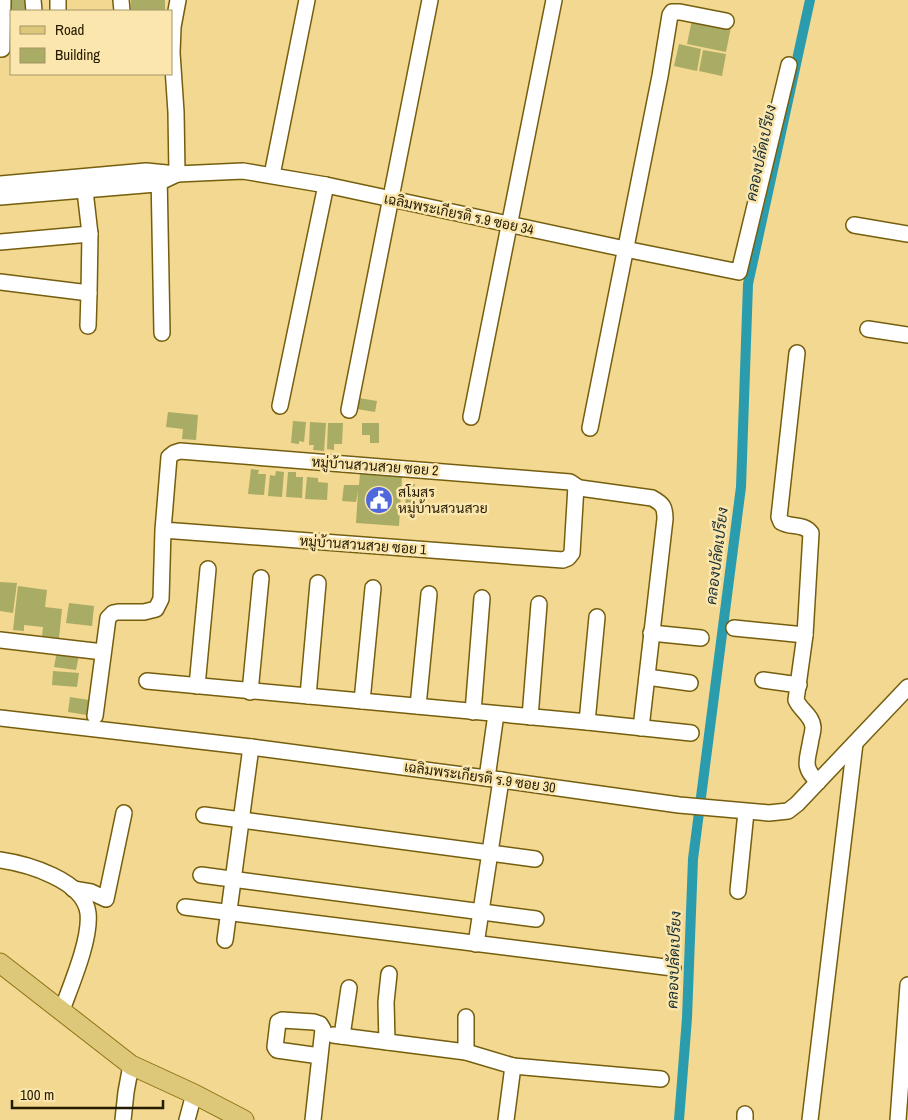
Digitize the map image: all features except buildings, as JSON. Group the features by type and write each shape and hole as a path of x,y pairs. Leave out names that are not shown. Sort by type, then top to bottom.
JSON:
{"main road":[{"path":"0,963 131,1065 244,1120"}],"street":[{"path":"0,49 2,49 3,0"},
{"path":"178,0 173,27 172,53 178,174"},
{"path":"272,175 306,0"},
{"path":"349,410 430,0"},
{"path":"471,418 554,0"},
{"path":"590,428 660,76 670,15 672,12 680,12 726,21"},
{"name":"เฉลิมพระเกียรติ ร.9 ซอย 34","path":"0,184 156,184 159,177 178,174 243,171 326,185 625,250 739,272 789,65"},
{"path":"159,177 162,333"},
{"path":"84,184 90,234 88,326"},
{"name":"เฉลิมพระเกียรติ ร.9 ซอย 34","path":"0,197 84,184"},
{"path":"280,406 326,185"},
{"path":"854,225 908,234"},
{"path":"0,242 90,234"},
{"path":"0,282 89,293"},
{"path":"868,329 908,335"},
{"path":"796,353 779,517 781,522 786,525 803,526 811,533 805,635 796,700 809,715 813,727 807,766 808,773 818,782"},
{"name":"หมู่บ้านสวนสวย ซอย 2","path":"163,530 169,457 174,452 180,451 570,482 576,486 576,490"},
{"path":"576,490 580,488 652,498 662,504 665,509 641,728"},
{"name":"หมู่บ้านสวนสวย ซอย 1","path":"163,530 563,560 572,553 576,490"},
{"path":"95,716 106,624 110,615 118,612 151,611 159,605 161,599 163,530"},
{"path":"196,686 208,569"},
{"path":"250,692 261,578"},
{"path":"308,696 318,583"},
{"path":"362,701 373,588"},
{"path":"418,706 429,594"},
{"path":"473,712 482,598"},
{"path":"530,717 539,604"},
{"path":"587,722 596,618"},
{"path":"734,628 805,635"},
{"path":"651,633 701,638"},
{"path":"0,640 103,652"},
{"path":"647,678 690,683"},
{"path":"764,680 799,685"},
{"path":"147,681 691,733"},
{"name":"เฉลิมพระเกียรติ ร.9 ซอย 30","path":"0,718 251,746 679,805 769,813 788,811 908,687"},
{"path":"476,944 490,853 496,714"},
{"path":"810,1120 855,743"},
{"path":"225,940 251,746"},
{"path":"738,891 746,812"},
{"path":"71,888 91,892 106,899 124,813"},
{"path":"204,815 536,859"},
{"path":"0,860 14,862 52,875 84,900 88,913 85,940 62,1010"},
{"path":"201,875 536,919"},
{"path":"185,907 672,968"},
{"path":"387,1042 386,1002 389,974"},
{"path":"898,1120 908,985"},
{"path":"349,988 338,1036 466,1052 514,1066 661,1079"},
{"path":"466,1017 466,1052"},
{"path":"313,1120 320,1056"},
{"path":"123,1120 131,1065"},
{"path":"506,1120 514,1066"},
{"path":"187,1120 194,1094"}],"waterway":[{"name":"คลองปลัดเปรียง","path":"679,1120 687,1018 693,859 741,487 748,284 810,0"}],"place":[{"name":"สโมสร หมู่บ้านสวนสวย","path":"379,500"}]}
